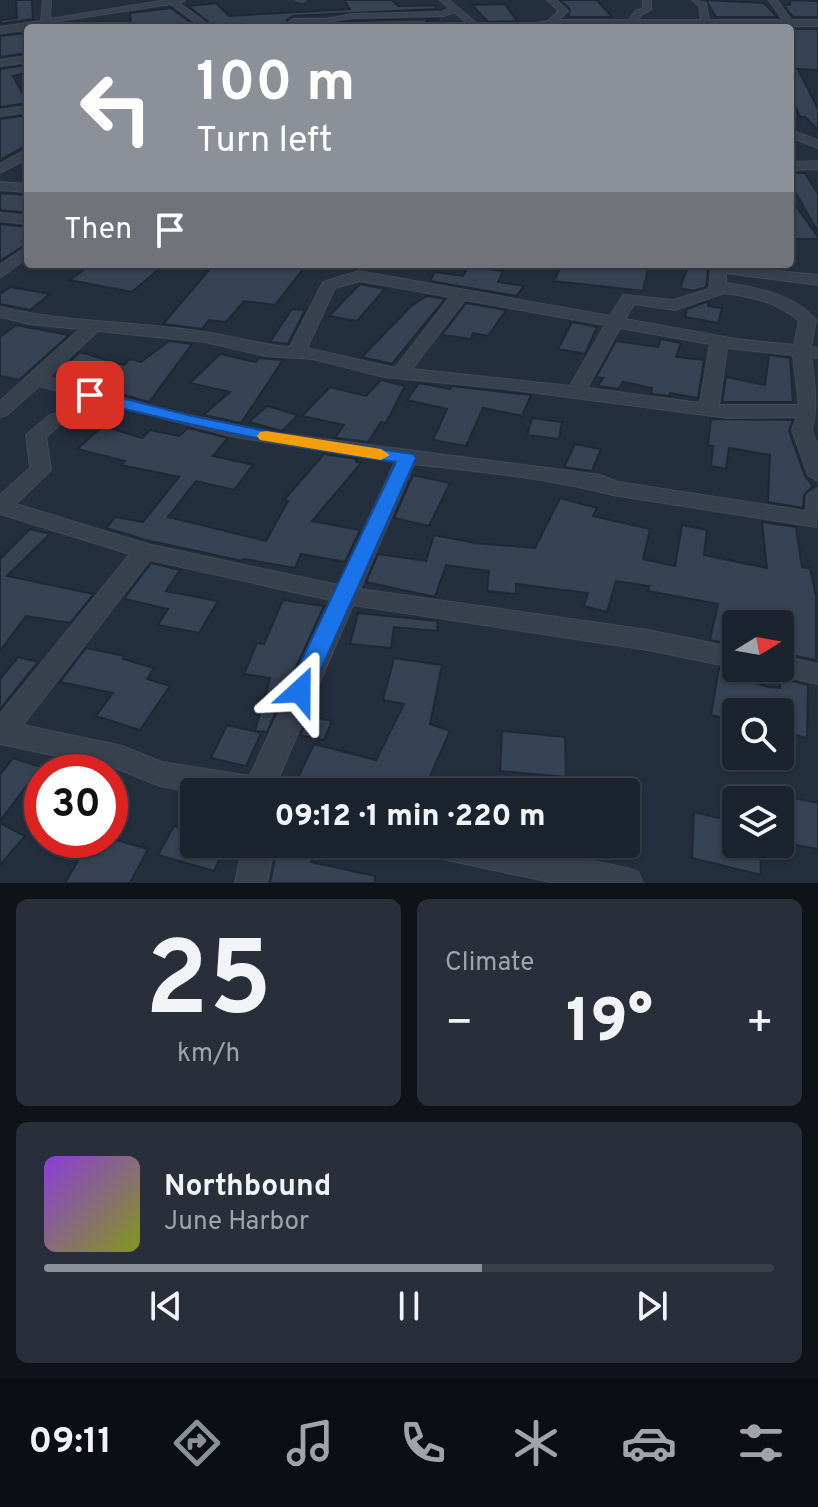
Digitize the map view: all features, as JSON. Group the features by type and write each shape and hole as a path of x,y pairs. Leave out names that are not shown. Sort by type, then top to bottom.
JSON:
{"street":[{"path":"42,24 47,0"},
{"path":"444,0 478,24"},
{"path":"550,23 564,11 551,0"},
{"path":"539,24 629,24 639,12 647,10 647,0"},
{"path":"696,0 703,5 705,23"},
{"path":"773,0 789,23"},
{"path":"45,24 59,19 177,1 204,24"},
{"path":"59,19 57,15 74,5"},
{"path":"291,22 327,22 352,16 444,14 454,9"},
{"path":"656,13 665,24 724,24"},
{"path":"766,24 818,23"},
{"path":"0,30 24,27"},
{"path":"0,63 24,60"},
{"path":"0,113 24,110"},
{"path":"794,136 818,144"},
{"path":"0,157 22,156"},
{"path":"0,169 22,156"},
{"path":"794,166 818,165"},
{"path":"0,186 24,188"},
{"path":"0,217 24,220"},
{"path":"0,273 24,253"},
{"path":"716,273 818,280"},
{"path":"576,392 629,298 675,305 717,292 716,273"},
{"path":"716,273 756,292 790,303 808,320 814,411 802,430 818,475"},
{"path":"296,353 329,285 359,276 719,341 810,352"},
{"path":"400,373 461,294"},
{"path":"0,312 94,326 205,337 266,351 296,353 400,373 709,409 814,411"},
{"path":"0,330 18,316"},
{"path":"0,411 94,326"},
{"path":"709,409 719,341"},
{"path":"36,379 116,403 300,443 407,458 514,468 600,482 613,488 817,520 818,495"},
{"path":"57,419 36,435 41,470 0,507 145,551 345,595 648,640 722,655"},
{"path":"264,778 312,663 407,458"},
{"path":"145,551 1,732 122,758 160,774 183,778"},
{"path":"794,669 818,674"},
{"path":"251,883 256,858"},
{"path":"506,858 627,883"}],"building":[{"path":"16,0 32,0 33,19 0,24 1,20 17,18"},
{"path":"344,0 392,0 398,6 435,5 436,9 293,16 286,24 211,24 188,6 216,3 229,16 350,9"},
{"path":"560,0 597,0 612,17 568,17 570,9"},
{"path":"706,0 764,3 777,17 716,17"},
{"path":"790,0 818,1 818,17 793,17 784,5 790,5"},
{"path":"505,4 517,21 488,22 472,5"},
{"path":"171,8 193,24 131,24 130,13"},
{"path":"440,19 426,21 427,24 333,24"},
{"path":"794,29 818,29 818,70 798,69 818,109 818,130 805,117 800,117 794,104"},
{"path":"24,33 24,54 0,57 0,36"},
{"path":"24,66 24,74 13,76 24,96 24,104 0,107 0,69"},
{"path":"24,116 24,147 0,160 0,119"},
{"path":"794,173 805,173 818,194 818,232 794,190"},
{"path":"0,193 24,195 24,213 0,210"},
{"path":"794,204 818,237 794,239"},
{"path":"0,224 24,227 24,246 0,261"},
{"path":"86,268 160,268 132,292 70,280"},
{"path":"211,268 304,268 275,305 244,301 226,322 209,320 202,329 163,324"},
{"path":"468,268 503,271 498,282 524,286 516,296 430,281 435,272 463,276"},
{"path":"560,268 648,268 643,291 554,281"},
{"path":"688,268 705,268 708,271 706,287 693,291 680,288"},
{"path":"360,284 385,289 357,321 329,316"},
{"path":"10,287 50,294 30,310 0,304 0,294"},
{"path":"427,296 445,299 392,364 362,357 411,306"},
{"path":"709,301 708,306 722,308 718,323 685,317 687,309"},
{"path":"466,303 506,310 488,336 473,333 471,339 442,335"},
{"path":"292,309 305,310 288,344 270,342"},
{"path":"572,322 597,327 585,354 558,349"},
{"path":"16,325 69,335 19,380 0,376 0,337"},
{"path":"661,339 681,343 676,357 704,360 698,398 670,393 670,396 651,394 652,388 623,382 619,389 598,386 603,378 596,377 616,341 658,347"},
{"path":"169,341 192,344 149,402 82,383 86,380 58,372 80,352 124,365 130,359 141,362"},
{"path":"220,354 256,362 259,358 283,360 241,423 203,415 230,392 190,383"},
{"path":"769,355 790,358 793,402 722,402 726,377 765,385"},
{"path":"381,380 405,386 386,423 381,422 368,442 335,438 344,425 302,416 330,387 366,396"},
{"path":"419,383 450,389 451,386 531,395 522,416 483,408 466,446 433,440 447,409 407,400"},
{"path":"267,406 298,415 282,431 249,422"},
{"path":"532,418 562,422 559,439 527,435"},
{"path":"711,419 793,420 789,431 805,476 813,486 804,495 803,508 768,502 770,455 729,448 726,469 711,466 713,446 708,445"},
{"path":"103,426 142,438 150,430 179,436 188,428 228,438 213,456 253,465 234,490 196,481 168,517 266,541 288,501 284,500 324,454 357,459 356,462 361,463 312,521 360,530 345,562 301,554 295,568 242,561 106,528 115,517 143,522 179,477 121,465 125,461 77,449"},
{"path":"575,444 601,449 592,471 564,467"},
{"path":"413,475 450,483 429,526 394,518"},
{"path":"560,498 597,508 593,516 650,529 643,559 675,566 682,525 707,530 704,555 767,568 762,522 796,527 802,567 810,568 816,596 816,660 794,656 794,610 722,610 722,642 710,640 718,604 648,591 649,586 616,581 607,612 584,606 588,593 516,584 516,594 487,591 489,571 446,565 435,597 366,582 378,554 426,561 434,535 475,543 535,548"},
{"path":"30,529 50,534 7,576 94,594 70,623 26,616 0,651 0,559"},
{"path":"151,563 180,570 166,591 218,601 199,633 158,625 168,609 124,599"},
{"path":"283,600 324,606 267,732 255,731 270,678 244,674 257,643 264,644"},
{"path":"358,613 438,621 437,631 394,627 391,648 350,644"},
{"path":"86,648 125,656 123,659 154,668 147,679 170,686 140,730 96,716 113,693 60,682"},
{"path":"18,657 38,662 0,709 0,679"},
{"path":"394,658 442,665 430,724 450,731 429,778 298,778 314,744 376,760 404,704 383,700"},
{"path":"719,668 722,669 722,682 750,682 780,688 780,682 808,685 807,738 794,735 794,698 722,698 722,718 711,715"},
{"path":"309,716 332,721 324,740 300,735"},
{"path":"227,725 261,733 246,766 211,758"},
{"path":"502,731 565,737 566,777 500,771"},
{"path":"13,758 24,762 24,789 0,821 0,775"},
{"path":"794,798 818,803 818,849 794,845"},
{"path":"694,812 722,819 722,858 760,858 761,875 692,858"},
{"path":"0,823 24,837 0,865"},
{"path":"174,826 180,828 180,858 220,858 214,871 158,855"},
{"path":"128,843 148,849 130,883 65,883 80,858 128,858"},
{"path":"275,858 313,858 311,862 375,876 375,883 270,883"}],"slow traffic":[{"path":"266,436 381,455"}],"route":[{"path":"90,395 192,421 300,443 407,458 300,691"}]}
